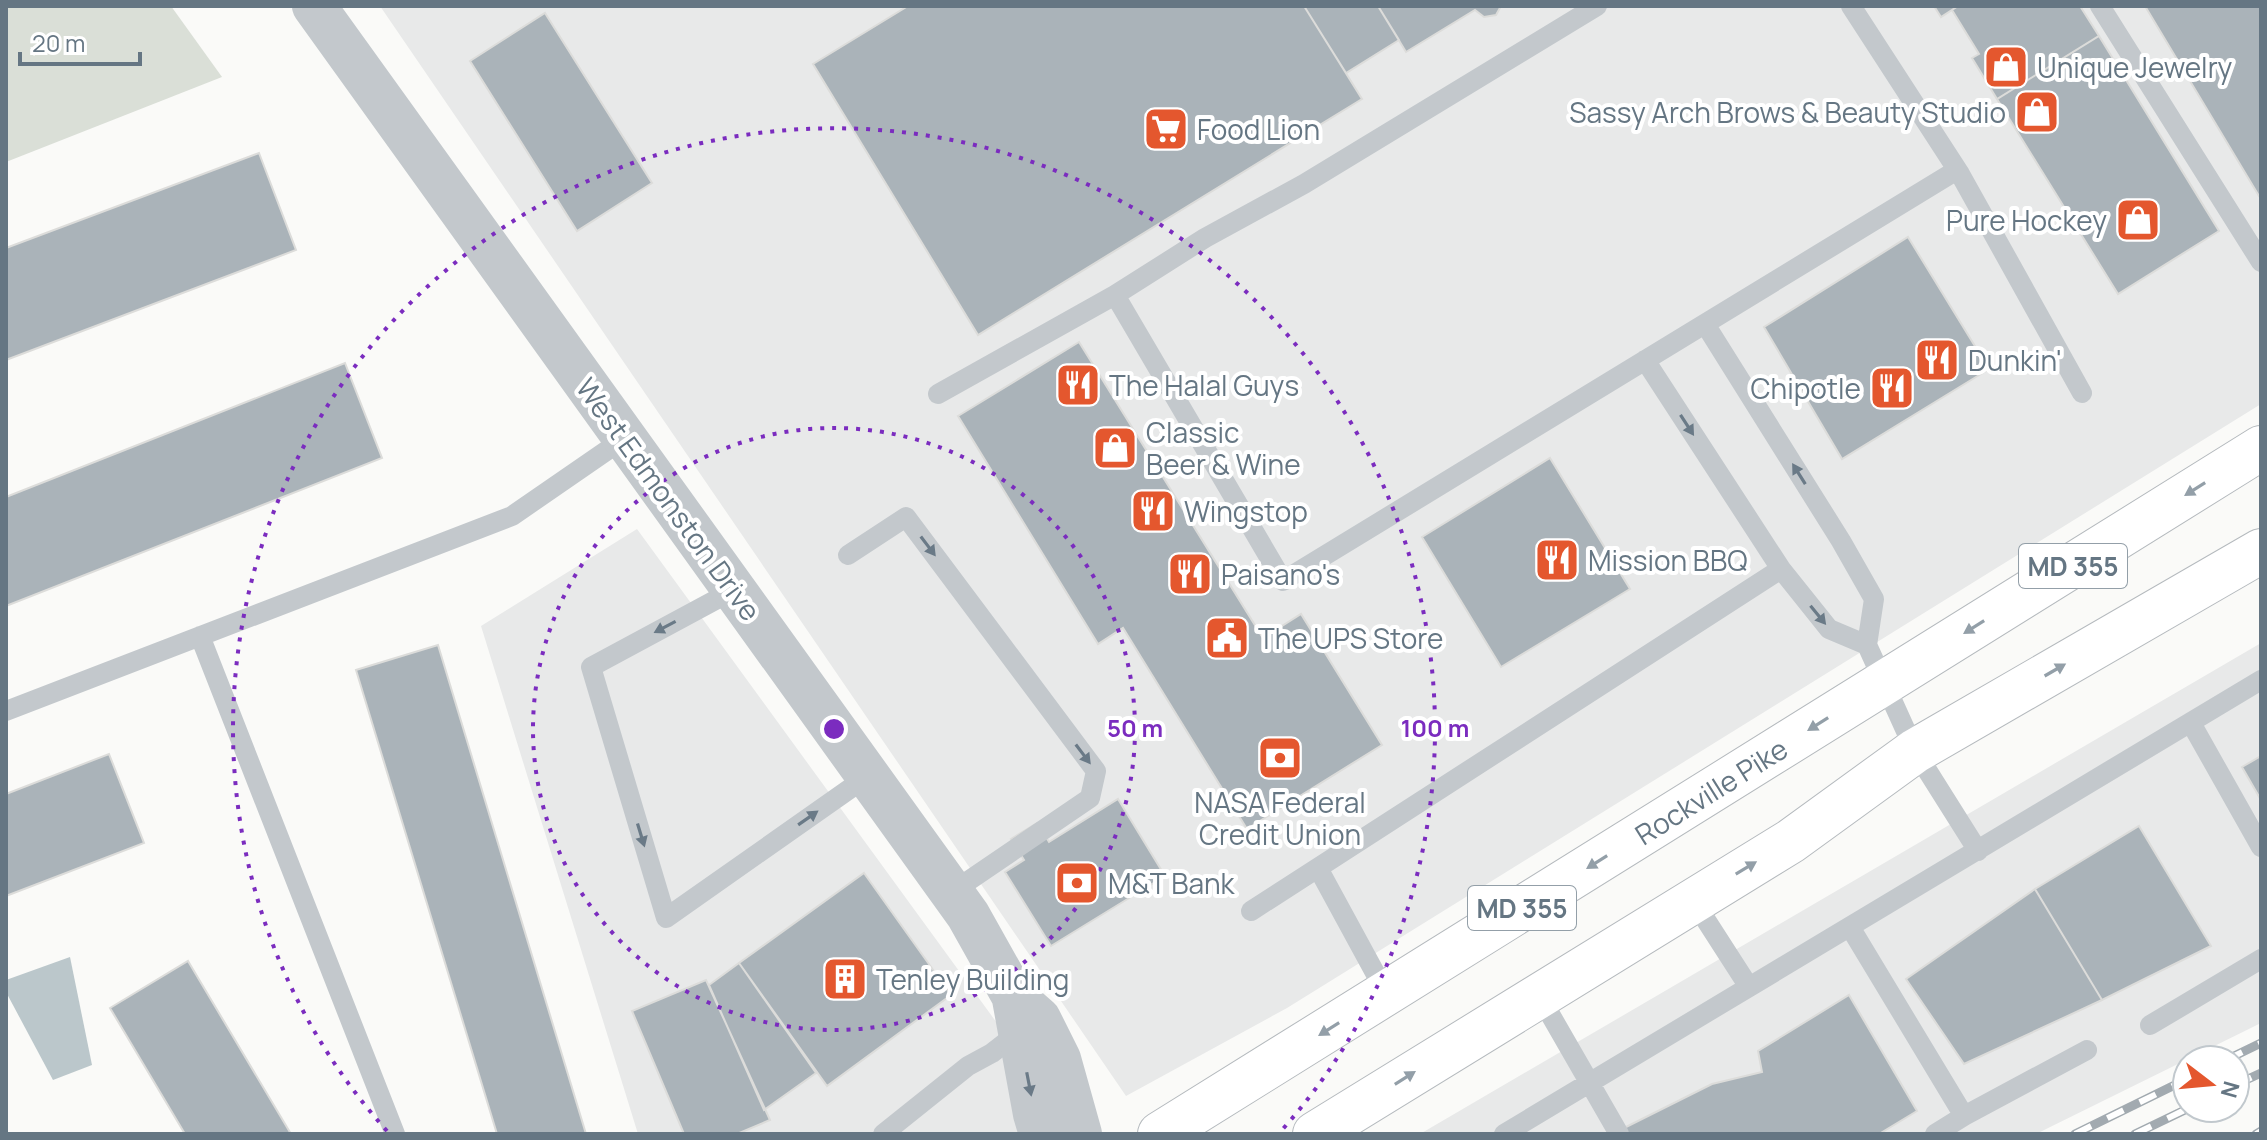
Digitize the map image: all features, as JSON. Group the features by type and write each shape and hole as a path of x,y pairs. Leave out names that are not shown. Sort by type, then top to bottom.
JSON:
{"main road":[{"name":"Rockville Pike","path":"1160,1134 1386,993 1875,664 2261,448"},
{"name":"MD 355","path":"1316,1134 1791,841 1915,751 2261,551"}],"street":[{"name":"West Edmonston Drive","path":"314,6 968,915 1016,1015 1041,1134"},
{"name":"West Edmonston Drive","path":"1016,1015 1039,1019 1059,1059 1080,1134"}],"lane":[{"path":"938,394 1115,295 1205,238 1304,184 1597,6"},
{"path":"1851,6 1957,170 2082,393"},
{"path":"2100,6 2261,262"},
{"path":"1115,295 1283,581 1957,170"},
{"path":"1705,324 1874,599 1875,664 1915,751 1978,851"},
{"path":"1645,360 1781,569 1829,629 1875,664"},
{"path":"6,711 512,516 625,438"},
{"path":"848,555 906,517 1096,771 1090,798 952,892"},
{"path":"1251,911 1781,569"},
{"path":"734,590 591,667 666,918 868,776"},
{"path":"200,636 395,1134"},
{"path":"1504,1134 2261,680"},
{"path":"2191,723 2261,847"},
{"path":"1318,868 1386,993"},
{"path":"1693,900 1749,987"},
{"path":"1850,927 1964,1116"},
{"path":"2150,1025 2261,959"},
{"path":"1539,995 1619,1134"},
{"path":"883,1134 968,1066 992,1053 1016,1015"},
{"path":"1935,1134 2087,1050"}],"shaded area":[{"path":"6,6 171,6 222,77 6,162"},
{"path":"380,6 2261,6 2261,404 1287,1008 1126,1096"},
{"path":"637,529 1021,1056 1021,1134 638,1134 481,626"},
{"path":"2261,643 2261,1023 2218,1044 2171,1044 2171,1067 2036,1134 1420,1134"},
{"path":"70,957 92,1065 53,1080 6,992 6,980"}],"building":[{"path":"908,6 1304,6 1362,99 978,335 813,64"},
{"path":"1304,6 1378,6 1399,40 1346,73"},
{"path":"1378,6 1501,6 1496,15 1484,17 1475,10 1406,52"},
{"path":"1934,6 1958,6 1941,17"},
{"path":"1958,6 2080,6 2099,36 1997,99 1972,58 1979,54 1952,10"},
{"path":"2145,6 2261,6 2261,195 2259,196"},
{"path":"545,13 652,183 577,231 470,61"},
{"path":"2099,36 2219,231 2118,294 1997,99"},
{"path":"259,153 296,250 6,360 6,248"},
{"path":"1908,237 1989,369 1842,459 1764,327"},
{"path":"1079,342 1263,638 1301,614 1382,745 1247,829 1123,628 1098,644 958,416"},
{"path":"345,363 382,458 6,606 6,497"},
{"path":"1550,458 1630,589 1501,667 1422,537"},
{"path":"438,645 586,1134 497,1134 356,670"},
{"path":"109,754 144,843 6,896 6,794"},
{"path":"2261,756 2261,800 2242,767"},
{"path":"1118,799 1165,876 1051,946 1005,872 1024,860 1011,839 1037,823 1049,842"},
{"path":"2139,826 2211,946 2102,1000 2035,889"},
{"name":"Tenley Building","path":"864,873 951,995 827,1086 739,963"},
{"path":"2035,889 2102,1000 1964,1064 1906,979"},
{"path":"188,961 291,1134 185,1134 110,1008"},
{"path":"739,963 816,1073 764,1110 709,985"},
{"path":"706,980 770,1120 737,1134 684,1134 632,1011"},
{"path":"1849,995 1917,1111 1879,1134 1625,1134 1622,1129 1712,1084 1762,1072 1758,1051"}],"railway":[{"path":"2251,1048 2261,1043"},
{"path":"2251,1078 2261,1073"},
{"path":"2075,1134 2171,1087"},
{"path":"2135,1134 2171,1117"},
{"path":"2256,1134 2261,1131"}],"place":[{"name":"Unique Jewelry","path":"2006,67"},
{"name":"Sassy Arch Brows & Beauty Studio","path":"2037,112"},
{"name":"Food Lion","path":"1166,129"},
{"name":"Pure Hockey","path":"2138,220"},
{"name":"Dunkin'","path":"1937,360"},
{"name":"The Halal Guys","path":"1078,385"},
{"name":"Chipotle","path":"1892,388"},
{"name":"Classic Beer & Wine","path":"1115,448"},
{"name":"Wingstop","path":"1153,511"},
{"name":"Mission BBQ","path":"1557,560"},
{"name":"Paisano's","path":"1190,574"},
{"name":"The UPS Store","path":"1227,638"},
{"name":"NASA Federal Credit Union","path":"1280,758"},
{"name":"M&T Bank","path":"1077,883"},
{"name":"Tenley Building","path":"845,979"}]}
